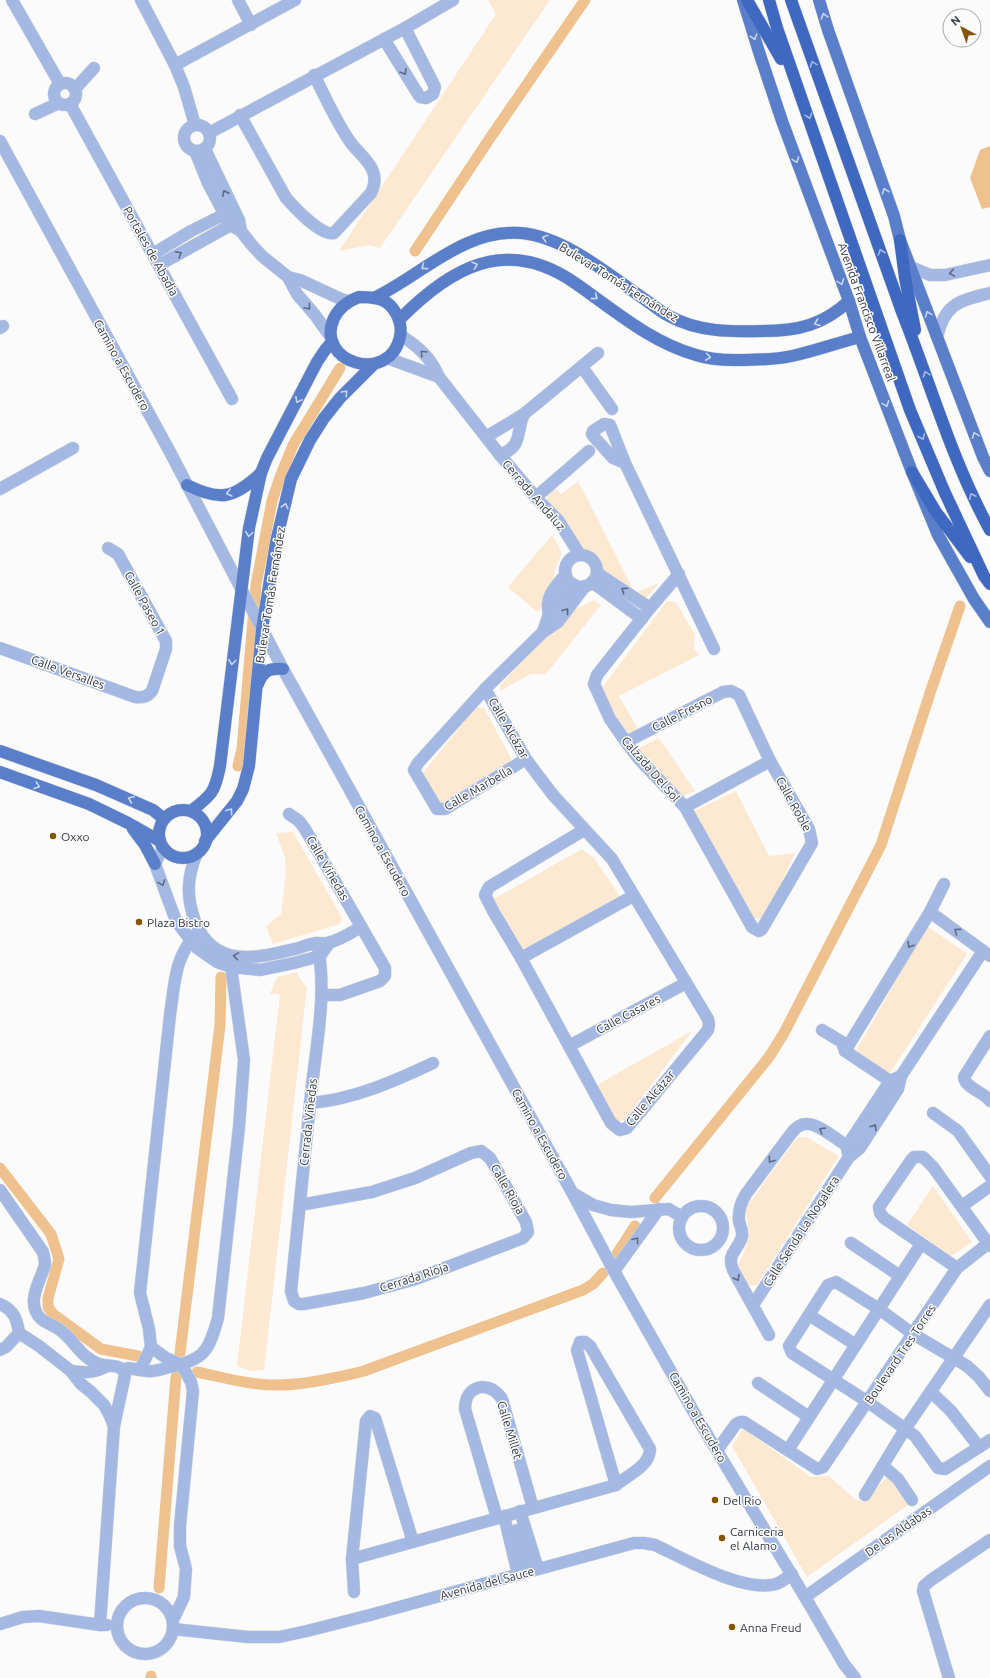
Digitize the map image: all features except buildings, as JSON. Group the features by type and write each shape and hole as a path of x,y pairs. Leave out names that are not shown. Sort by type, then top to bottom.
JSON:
{"highway":[{"path":"747,0 802,97"},
{"name":"Avenida Francisco Villarreal","path":"769,0 777,28 910,410 945,492 987,580"},
{"path":"791,0 902,312 921,359 941,422 965,481 990,530"},
{"path":"900,240 905,278 921,359"},
{"path":"912,472 936,512 987,580"}],"main road":[{"name":"Avenida Francisco Villarreal","path":"743,0 758,52 785,128 849,301 860,337 912,472 938,535 974,599 990,622"},
{"path":"819,0 828,30 894,216 900,240 983,457 990,471"},
{"name":"Bulevar Tomás Fernández","path":"374,298 394,288 427,265 476,239 520,233 543,237 558,243 579,255 669,316 706,329 734,331 779,331 803,327 820,322 835,314 849,301"},
{"name":"Bulevar Tomás Fernández","path":"399,320 416,303 453,275 487,262 500,259 529,262 554,270 649,335 667,345 697,356 724,360 758,360 791,356 860,337"},
{"path":"359,297 374,298 385,301 395,312 399,320 400,335 396,348 387,358 374,364 360,364 351,361 342,355 331,339 330,326 335,316 349,301 359,297"},
{"path":"191,811 207,799 212,793 216,785 220,766 244,594 249,528 261,473 267,458 317,362 331,339"},
{"name":"Bulevar Tomás Fernández","path":"205,841 237,801 243,789 249,766 257,687 260,624 276,542 291,479 310,440 324,418 340,398 374,364"},
{"path":"187,486 205,494 225,495 245,488 261,473"},
{"path":"257,687 260,678 268,670 283,669"},
{"path":"0,751 96,785 148,807 164,819"},
{"path":"0,772 88,804 128,823 162,844"},
{"path":"176,811 191,811 203,820 207,834 205,841 196,853 190,856 175,856 168,852 162,844 159,834 160,826 169,814 176,811"},
{"path":"128,823 142,841 155,864"}],"street":[{"path":"12,0 60,84"},
{"path":"141,0 175,65 184,88 194,125"},
{"path":"238,0 251,25"},
{"path":"175,65 295,0"},
{"path":"209,133 314,75 405,28 454,0"},
{"path":"384,39 420,97 426,98 433,94 435,87 405,28"},
{"path":"35,114 65,104 75,98 75,89 94,68"},
{"path":"240,115 286,198 296,209 325,233 334,233 371,193 374,187 374,175 373,170 352,144 340,125 314,75"},
{"path":"65,104 56,100 54,93 55,89 60,84 69,84 75,89"},
{"name":"Portales de Abadia","path":"65,104 159,265 232,399"},
{"path":"194,125 203,126 209,133 209,145 200,150 186,146 184,136 186,131 194,125"},
{"name":"Camino a Escudero","path":"0,141 187,486 283,669 614,1271 717,1450 792,1574 844,1664 855,1678"},
{"path":"200,150 213,181 234,220 262,256 288,277 297,294 315,315 331,339"},
{"path":"152,254 207,222 234,220"},
{"path":"159,265 212,235 234,220"},
{"path":"207,222 212,235"},
{"path":"911,267 930,275 945,275 990,265"},
{"path":"288,277 300,280 341,299 349,301"},
{"path":"937,337 941,320 948,310 964,299 990,293"},
{"name":"Cerrada Andaluz","path":"400,335 421,350 433,364 439,377 500,456 562,525 580,555"},
{"path":"486,437 524,414 598,353"},
{"path":"387,358 439,377"},
{"path":"582,367 612,410"},
{"name":"Cerrada Andaluz","path":"500,456 512,449 516,444 520,422 524,414"},
{"path":"0,489 73,448"},
{"path":"536,497 589,451"},
{"path":"625,463 714,649"},
{"name":"Calle Paseo 1","path":"108,548 118,554 149,607 167,644 152,691 147,696 142,698 135,697"},
{"path":"592,580 595,562 591,558 580,555 571,559 567,564 569,579 577,586 592,580 650,608"},
{"name":"Calzada Del Sol","path":"679,574 650,608 597,675 594,681 610,719 638,758 684,807 752,927 758,931"},
{"name":"Calle Alcázar","path":"543,632 549,614 547,600 569,579"},
{"path":"592,580 642,619"},
{"name":"Calle Alcázar","path":"584,830 489,887 486,898 492,911 521,958 611,1123 620,1130 627,1128 708,1030 709,1024 706,1014 612,860 553,795 526,760 485,688 543,632 558,622 592,580"},
{"name":"Calle Versalles","path":"0,648 135,697"},
{"name":"Calle Marbella","path":"485,688 414,770 430,800 436,809 444,809 526,760"},
{"name":"Calle Fresno","path":"626,742 723,692 731,691 739,695"},
{"name":"Calle Roble","path":"739,695 770,761 808,829 812,843 764,926 758,931"},
{"path":"684,807 770,761"},
{"name":"Calle Viñedas","path":"289,814 299,821 306,829 385,968 385,976 380,981 340,996 322,995"},
{"path":"162,844 155,864 176,921 190,940 204,954 216,962 231,967 260,970 320,956 330,942"},
{"path":"196,853 188,884 189,900 199,931 211,945 221,952 250,958 261,957 316,943 330,942 361,927"},
{"path":"845,1051 930,912 944,884"},
{"path":"521,958 633,896"},
{"name":"Calle Senda La Nogalera","path":"848,1151 860,1148 898,1089 901,1076 987,953 930,912"},
{"path":"140,1370 151,1347 149,1329 140,1293 176,972 182,954 190,940 199,931"},
{"name":"Cerrada Viñedas","path":"294,1301 291,1290 322,995 320,956 316,943"},
{"path":"260,970 261,957"},
{"path":"123,1370 128,1368 152,1372 182,1365 201,1356 212,1341 218,1318 239,1127 244,1060 231,967"},
{"name":"Calle Casares","path":"569,1046 686,983"},
{"path":"822,1030 842,1042 845,1051 890,1081 901,1076"},
{"path":"990,1036 987,1049 964,1077 966,1083 987,1097 990,1101"},
{"path":"310,1103 324,1102 364,1092 432,1063"},
{"name":"Calle Senda La Nogalera","path":"753,1305 890,1081"},
{"path":"932,1112 958,1131 990,1176"},
{"path":"723,1224 739,1220 740,1210 744,1198 795,1129 802,1124 813,1125 848,1151"},
{"name":"Calle Rioja","path":"300,1205 372,1192 415,1178 471,1153 481,1151 490,1158 526,1222 528,1232"},
{"path":"957,1268 884,1218 879,1210 912,1158 923,1157 933,1167 989,1244"},
{"path":"962,1206 990,1186"},
{"path":"0,1190 43,1252 45,1263 34,1299 36,1311 39,1317 42,1321 60,1330 89,1360 108,1366 119,1367 123,1370"},
{"path":"573,1194 593,1205 611,1210 631,1212 669,1209 682,1216"},
{"path":"694,1207 709,1207 716,1211 723,1224 720,1239 708,1249 701,1250 687,1245 679,1232 679,1224 682,1216 694,1207"},
{"path":"614,1271 659,1209"},
{"name":"Calle Senda La Nogalera","path":"739,1220 742,1234 731,1256 731,1266 769,1335"},
{"name":"Cerrada Rioja","path":"294,1301 299,1304 311,1303 364,1293 416,1279 523,1238 528,1232"},
{"path":"720,1239 735,1249"},
{"path":"851,1243 900,1276"},
{"path":"717,1450 734,1427 740,1422 744,1422 788,1450 921,1244"},
{"name":"Boulevard Tres Torres","path":"788,1450 817,1469 827,1464 957,1268 989,1244"},
{"path":"990,1391 974,1371 914,1334 838,1282 828,1285 789,1346 792,1353 868,1402 915,1436 938,1468 945,1469 990,1440"},
{"path":"0,1304 8,1307 14,1314 19,1333 39,1346 71,1371 81,1384 104,1405 114,1426"},
{"path":"865,1495 905,1429 990,1305"},
{"path":"809,1315 856,1346"},
{"path":"0,1350 6,1347 19,1333"},
{"path":"352,1559 616,1485 646,1462 650,1454 650,1449 590,1346 585,1342 580,1342 577,1350 616,1485"},
{"path":"151,1347 162,1355 182,1365 191,1382 193,1391 180,1526 180,1546 186,1569 184,1596 173,1625 170,1638 164,1646 156,1651 147,1654 138,1653 129,1649 122,1642 118,1634 117,1624 119,1616 124,1608 131,1602 148,1598 156,1600 164,1605 173,1625"},
{"path":"71,1371 84,1373 98,1371 108,1366"},
{"path":"100,1625 114,1426 124,1375 123,1370"},
{"path":"758,1383 809,1418"},
{"name":"Calle Millet","path":"508,1515 465,1409 466,1398 476,1389 484,1387 490,1388 495,1390 502,1399 533,1508"},
{"path":"931,1392 951,1411 979,1447"},
{"path":"354,1592 352,1559 366,1421 370,1416 376,1420 413,1542"},
{"path":"883,1466 898,1479 912,1500"},
{"name":"De las Aldabas","path":"805,1597 990,1466"},
{"path":"508,1515 528,1571"},
{"path":"508,1515 528,1571"},
{"name":"Avenida del Sauce","path":"173,1625 248,1637 279,1637 363,1617 624,1545 644,1543 655,1545 731,1580 746,1584 777,1584 792,1574"},
{"path":"949,1678 923,1591 924,1586 931,1580 989,1544"},
{"path":"0,1624 23,1617 39,1616 100,1625 117,1624"},
{"name":"Camino a Escudero","path":"844,1664 848,1678"}],"shaded area":[{"path":"488,0 550,0 380,248 369,245 339,251 496,14"},
{"path":"990,146 990,207 982,209 970,178 980,150"},
{"path":"578,481 635,593 659,583 643,602 600,571 593,558 584,553 546,502 552,491 556,489 561,494"},
{"path":"552,535 561,553 554,574 554,579 558,590 537,612 508,587"},
{"path":"594,600 601,605 546,674 531,674 500,691 500,686 567,609 576,609"},
{"path":"667,601 676,602 695,635 694,649 699,655 619,696 638,729 626,735 602,688"},
{"path":"476,707 484,708 512,760 440,805 423,773"},
{"path":"659,738 695,791 680,797 635,750"},
{"path":"736,791 769,856 795,853 765,919 754,918 694,811"},
{"path":"293,832 342,918 340,924 273,944 266,926 281,914 286,873 285,857 276,833"},
{"path":"582,849 594,858 623,901 523,955 492,900"},
{"path":"927,926 967,954 890,1073 856,1051"},
{"path":"297,972 300,979 307,987 264,1370 252,1371 237,1366 280,994 270,994 277,977"},
{"path":"692,1031 625,1120 615,1122 597,1085"},
{"path":"806,1137 839,1156 757,1285 748,1286 738,1265 748,1238 747,1217 744,1210 797,1138"},
{"path":"933,1186 972,1242 951,1256 907,1225"},
{"path":"743,1428 811,1477 829,1476 855,1499 863,1502 887,1477 894,1482 908,1505 807,1577 732,1446"}],"waterway":[{"path":"415,251 490,138 585,0"},
{"path":"238,766 242,749 256,585 272,501 293,445 340,368"},
{"path":"655,1198 769,1057 784,1033 881,845 960,606"},
{"path":"180,1353 220,1025 221,977"},
{"path":"0,1168 51,1234 59,1259 48,1298 48,1307 53,1314 101,1349 138,1356"},
{"path":"615,1257 635,1226"},
{"path":"197,1372 243,1382 285,1385 311,1382 364,1371 583,1290 593,1284 603,1273"},
{"path":"159,1588 176,1377"}],"place":[{"name":"Oxxo","path":"53,836"},
{"name":"Plaza Bistro","path":"139,922"},
{"name":"Del Rio","path":"715,1500"},
{"name":"Carniceria el Alamo","path":"722,1538"},
{"name":"Anna Freud","path":"732,1627"}]}
